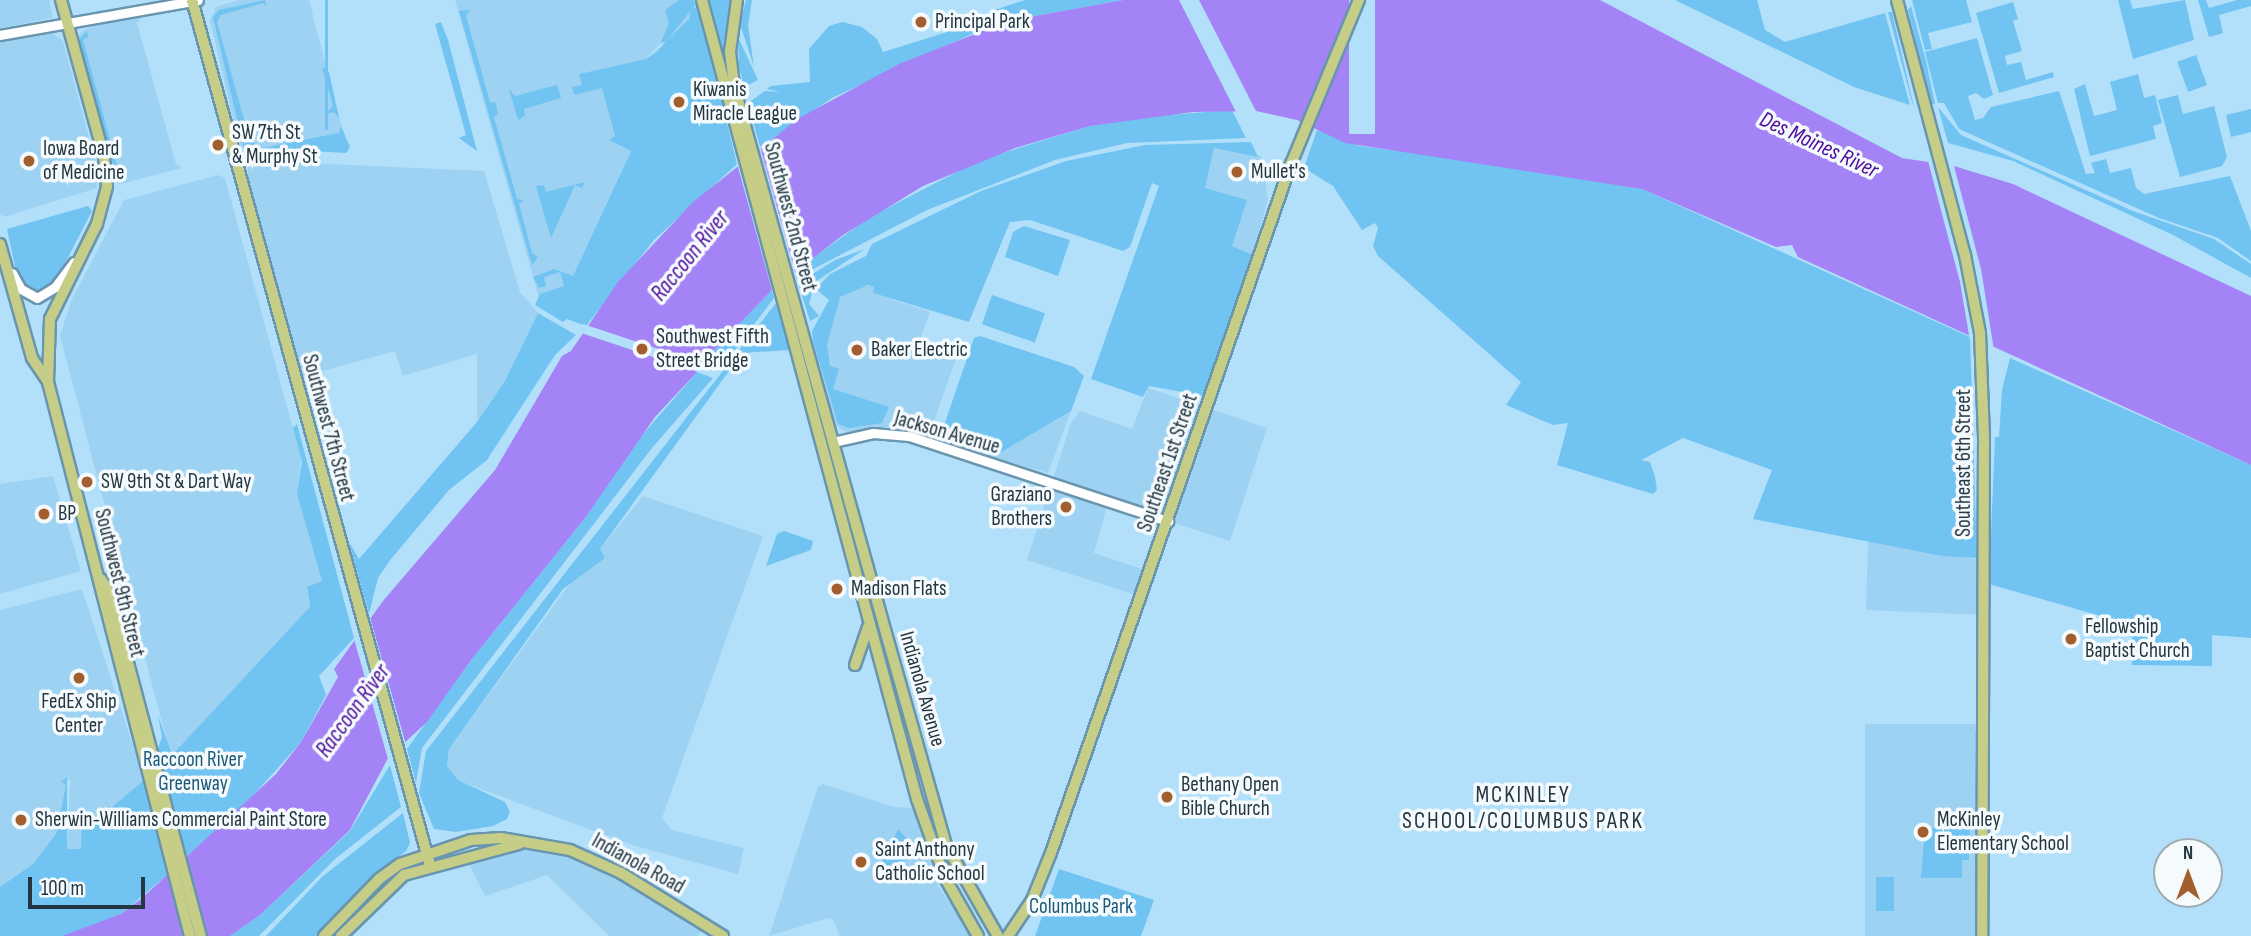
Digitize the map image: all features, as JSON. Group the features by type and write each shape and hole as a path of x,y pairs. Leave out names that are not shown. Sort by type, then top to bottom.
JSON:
{"main road":[{"path":"48,382 50,319 102,212 106,178 61,0"},
{"name":"Southwest 7th Street","path":"194,0 342,551 430,865"},
{"path":"702,0 735,109"},
{"name":"Southwest 2nd Street","path":"737,0 730,52 735,109 790,310 833,442"},
{"name":"Southeast 1st Street","path":"1008,936 1032,900 1051,853 1301,137 1359,0"},
{"name":"Southeast 6th Street","path":"1897,0 1976,306 1984,437 1982,936"},
{"name":"Southwest 9th Street","path":"2,250 32,358 48,382 99,577 100,598 127,676 201,936"},
{"name":"Southwest 2nd Street","path":"790,310 820,445"},
{"name":"Indianola Avenue","path":"833,442 946,845 998,936"},
{"name":"Indianola Avenue","path":"820,445 930,841 944,878 978,936"},
{"path":"855,665 869,621"},
{"name":"Southwest 9th Street","path":"127,676 190,936"},
{"name":"Indianola Road","path":"324,936 379,879 426,853 471,841 528,842 570,850 621,873 723,936"},
{"name":"Indianola Road","path":"341,936 386,888 430,865 528,842"}],"street":[{"path":"0,35 194,0"},
{"path":"2,250 21,289 37,298 55,287 82,252"},
{"name":"Jackson Avenue","path":"833,442 873,433 902,435 1168,521"}],"shaded area":[{"path":"0,0 49,0 53,18 0,28"},
{"path":"239,0 309,0 348,152 244,149 239,144 210,20 216,7"},
{"path":"455,0 697,0 699,13 691,9 689,19 668,43 660,44 646,59 579,74 585,92 602,87 615,137 631,150 573,276 560,272 564,287 540,294 539,298"},
{"path":"143,16 137,23 176,164 182,168 120,184 115,181 77,42 80,33 90,27"},
{"path":"52,33 63,41 95,159 97,188 4,217 0,214 0,42"},
{"path":"1214,148 1261,156 1268,199 1253,255 1232,246 1205,188"},
{"path":"260,161 484,171 520,292 538,313 505,381 477,422 477,354 403,376 395,351 301,377 247,178 248,166"},
{"path":"218,175 225,178 301,458 298,494 322,581 307,590 310,607 274,650 171,756 60,336 71,301 124,200"},
{"path":"865,285 875,287 873,293 930,312 919,343 957,356 929,435 884,427 846,432 834,424 812,349 827,345 839,297"},
{"path":"1148,388 1267,428 1230,541 1108,502 1094,553 1151,572 1142,597 1027,560 1071,423 1080,411 1132,429"},
{"path":"1071,411 1048,473 993,457"},
{"path":"53,476 81,571 0,594 0,484"},
{"path":"643,496 763,536 662,818 672,830 744,848 738,874 632,845 459,781 447,766 449,749 576,575 605,558 600,549"},
{"path":"1868,539 1984,561 1984,615 1866,610"},
{"path":"82,589 144,780 99,818 89,816 81,849 67,849 70,779 61,783 66,784 56,834 33,864 0,887 0,610"},
{"name":"McKinley Elementary School","path":"1865,724 1984,724 1984,936 1865,936"},
{"name":"Saint Anthony Catholic School","path":"823,784 894,807 914,808 938,886 973,936 840,936 833,919 828,918 769,936 818,787"},
{"path":"528,842 570,850 704,925 698,936 609,936 547,875 485,896 465,856"}],"green space":[{"path":"265,0 266,7 263,3 221,15 217,22 250,141 255,143 253,149 244,149 213,17 219,10"},
{"path":"325,0 328,0 328,130 325,130"},
{"path":"679,0 694,0 695,5 666,42 661,42 669,24 665,10"},
{"path":"697,0 737,164 654,240 586,326 567,319 563,322 535,305 540,294 564,286 560,272 544,277 546,286 539,288 533,277 554,269 573,276 631,151 609,140 615,136 602,88 574,95 572,87 582,85 579,74 646,59 689,19 691,9 696,7 699,13"},
{"path":"706,0 732,0 725,39 729,87"},
{"path":"746,0 752,0 748,25 754,67 740,24"},
{"path":"1025,0 1123,0 1008,21 972,34 832,98 760,147 748,103 765,91 780,92 767,89 771,86 810,82 809,49 829,26 842,22 862,27 877,39 883,52 986,20 991,11"},
{"path":"1675,0 1757,0 1765,30 1785,42 1885,13 1910,105 1854,87"},
{"path":"1912,0 1966,0 1972,22 1928,33 1932,49 1925,50"},
{"path":"2118,0 2130,0 2133,9 2185,0 2194,40 2133,59"},
{"path":"2198,0 2206,0 2209,8 2237,0 2251,0 2251,6 2219,15 2223,33 2209,37"},
{"path":"2013,2 2018,19 2013,21 2022,51 2005,56 2007,65 2021,62 2026,80 2053,72 2054,77 1999,93 1976,13"},
{"path":"1911,6 1935,104 1931,104 1908,10"},
{"path":"470,10 466,16 490,102 496,103 498,114 494,117 517,199 524,200 519,204 532,253 538,257 532,265 459,11"},
{"path":"1888,12 1892,12 1914,107 1912,102"},
{"path":"441,22 477,151 459,138 466,135 435,24"},
{"path":"87,31 88,37 83,40 119,173 127,176 124,182 117,178 80,49 80,38"},
{"path":"738,37 758,80 744,87 739,66"},
{"path":"1977,38 1993,95 1984,99 1976,93 1968,96 1975,120 1983,118 1991,107 2059,91 2086,174 2095,173 2091,163 2106,159 2110,173 2131,168 2136,188 2144,194 2230,176 2251,231 2251,261 2218,238 2159,218 1959,129 1944,103 1938,103 1925,52"},
{"path":"2196,55 2207,85 2188,92 2177,62"},
{"path":"322,67 329,72 339,118 334,112 326,114 333,106"},
{"path":"2138,74 2144,98 2155,95 2162,123 2153,126 2156,139 2090,156 2074,89 2085,84 2094,116 2117,110 2110,82"},
{"path":"557,85 561,98 524,109 525,116 518,120 509,89 515,96"},
{"path":"2178,95 2183,114 2214,106 2227,157 2222,166 2180,177 2158,100"},
{"path":"1938,107 1961,135 2133,211 2214,239 2251,264 2251,278 2173,235 2013,161 1948,143"},
{"path":"2251,109 2251,132 2231,137 2226,115"},
{"path":"1232,110 1246,138 1127,143 1055,160 927,210 796,278 795,271 870,217 980,160 1090,126 1143,117"},
{"path":"341,126 350,147 346,153 263,148 339,133"},
{"path":"1317,130 1359,146 1511,165 1642,189 1970,337 1977,558 1942,556 1753,519 1772,470 1683,438 1641,460 1650,462 1657,490 1653,494 1557,465 1568,423 1553,425 1506,405 1521,382 1378,256 1373,246 1378,228 1375,223 1362,230 1333,186 1304,168"},
{"path":"1251,142 1258,157 1214,148 1205,188 1247,200 1232,246 1253,255 1204,396 1149,386 1143,397 1091,379 1159,186 1152,183 1130,247 1123,251 1030,220 1010,222 969,322 873,293 874,287 868,285 840,297 827,345 830,366 839,369 833,389 889,407 882,423 849,428 838,424 813,341 812,331 829,300 816,289 830,274 866,256 872,244 981,191 1066,161 1145,145"},
{"path":"585,182 582,188 575,185 551,238 536,186 544,185 546,192"},
{"path":"88,206 92,211 57,279 39,295 27,291 16,271 7,229"},
{"path":"1024,226 1070,240 1058,276 1005,257 1013,232"},
{"path":"865,249 815,282 809,304 819,316 810,321 798,283 835,260"},
{"path":"772,290 774,298 722,367 710,366 707,359"},
{"path":"992,295 1045,313 1035,343 982,324"},
{"path":"776,303 789,350 742,353 600,549 605,558 563,589 449,749 447,766 458,780 505,802 510,812 507,819 493,826 456,832 434,829 419,793 426,751"},
{"path":"538,313 576,335 555,355 487,460 449,490 391,559 378,578 369,614 349,542 359,559 477,422 505,381"},
{"path":"980,336 1074,367 1084,376 1071,411 993,457 940,437 974,338"},
{"path":"2010,358 2251,465 2251,638 2212,635 2212,666 2132,665 2132,625 1989,584 1995,437 1999,437 2002,390"},
{"path":"697,372 713,378 652,448 422,748 416,783 407,749 471,660 585,518 631,448"},
{"name":"Raccoon River Greenway","path":"297,424 354,638 319,676 326,695 301,742 234,817 187,856 158,748 162,737 158,715 172,755 310,607 307,587 322,581 297,494 302,462 293,428"},
{"path":"784,531 813,541 811,550 766,566 777,534"},
{"path":"390,765 401,807 335,859 259,936 230,936 260,915 350,831"},
{"name":"Raccoon River Greenway","path":"67,777 67,849 81,849 82,810 99,818 144,780 168,874 121,914 96,925 62,936 0,936 0,887 33,864 56,834 66,785 61,782"},
{"path":"403,813 410,843 406,851 365,884 316,936 266,936 322,877"},
{"path":"1925,828 1970,828 1969,860 1962,860 1962,878 1921,878"},
{"path":"898,829 911,843 898,879 878,872"},
{"name":"Columbus Park","path":"1059,869 1154,900 1141,936 1035,936"},
{"path":"1876,877 1894,877 1894,911 1876,911"}],"water":[{"path":"1123,0 1600,0 1902,158 1954,166 2013,184 2251,296 2251,465 1798,257 1792,245 1776,247 1642,189 1345,143 1297,120 1256,111 1193,112 1090,126 1015,148 923,186 843,235 772,290 707,358 710,366 697,372 655,417 585,518 471,660 427,722 388,758 350,830 260,915 230,936 62,936 121,914 142,898 276,774 301,742 338,677 334,669 383,601 495,470 562,356 571,351 618,282 693,202 799,118 899,64 1008,21"}],"pier":[{"path":"1179,0 1199,0 1258,115 1237,114"},
{"path":"1349,0 1375,0 1375,134 1349,134"},
{"path":"759,143 796,275 773,294 736,160"},
{"path":"1928,161 1953,162 1981,269 1994,350 1970,341 1960,282"},
{"name":"Southwest Fifth Street Bridge","path":"583,324 713,367 701,373 578,332"},
{"path":"370,617 406,745 389,763 354,639"}],"place":[{"name":"Principal Park","path":"921,22"},
{"name":"Kiwanis Miracle League","path":"679,102"},
{"name":"SW 7th St & Murphy St","path":"218,145"},
{"name":"Iowa Board of Medicine","path":"29,161"},
{"name":"Mullet's","path":"1237,172"},
{"name":"Southwest Fifth Street Bridge","path":"642,349"},
{"name":"Baker Electric","path":"857,350"},
{"name":"SW 9th St & Dart Way","path":"87,482"},
{"name":"Graziano Brothers","path":"1066,507"},
{"name":"BP","path":"44,514"},
{"name":"Madison Flats","path":"837,589"},
{"name":"Fellowship Baptist Church","path":"2071,639"},
{"name":"FedEx Ship Center","path":"79,678"},
{"name":"Bethany Open Bible Church","path":"1167,797"},
{"name":"Sherwin-Williams Commercial Paint Store","path":"21,820"},
{"name":"McKinley Elementary School","path":"1923,832"},
{"name":"Saint Anthony Catholic School","path":"861,862"}],"district":[{"name":"MCKINLEY SCHOOL/COLUMBUS PARK","path":"1523,808"}],"water label":[{"name":"Des Moines River","path":"1819,145"},
{"name":"Raccoon River","path":"690,256"},
{"name":"Raccoon River","path":"353,711"}]}
